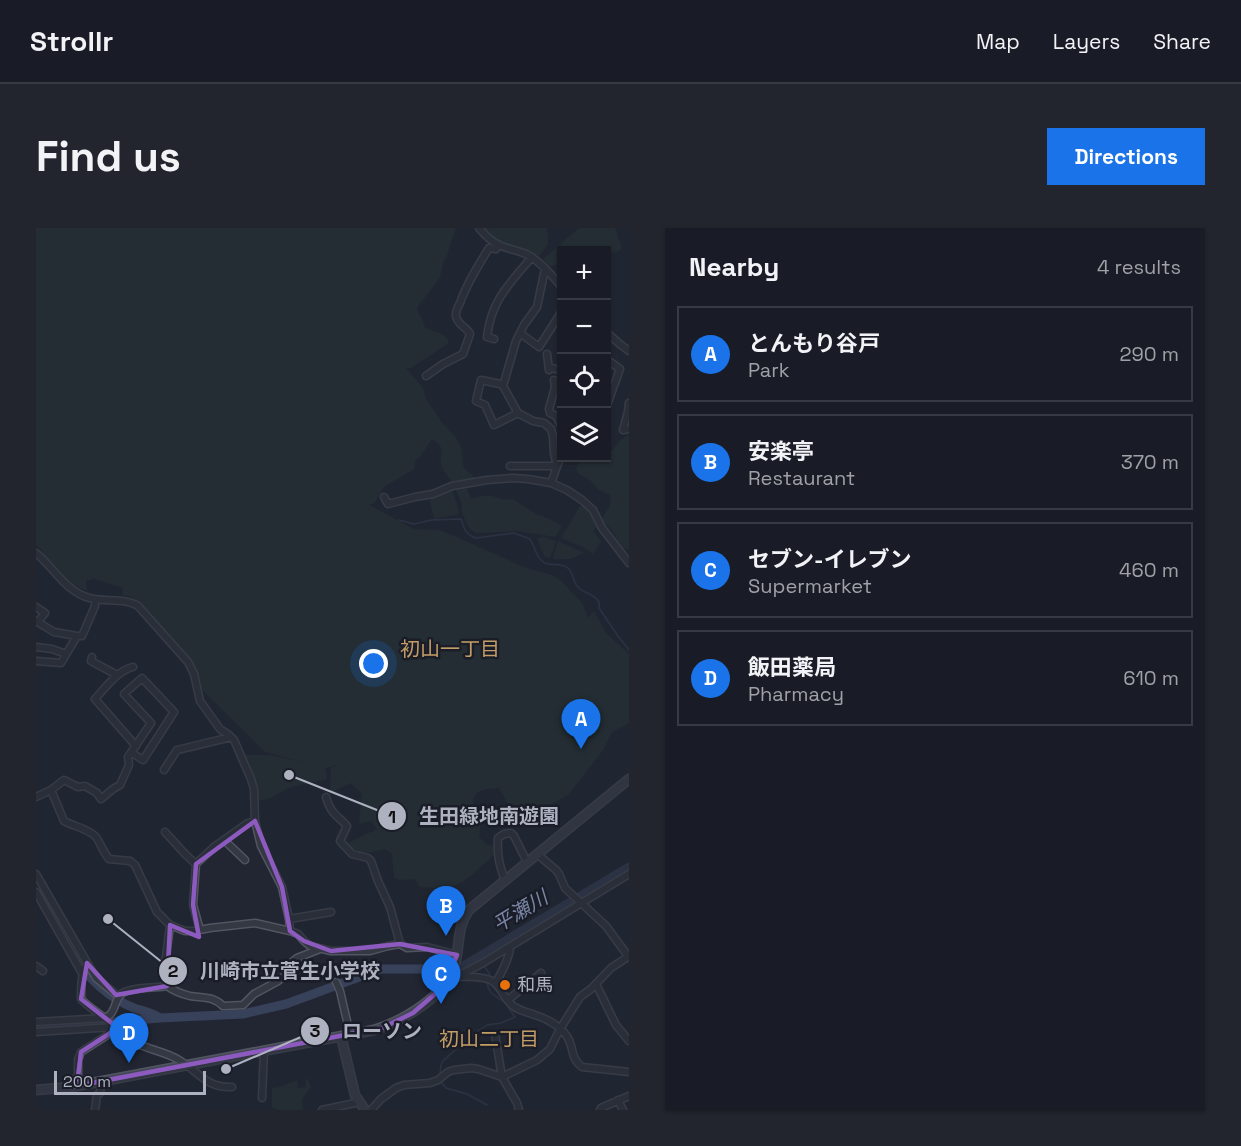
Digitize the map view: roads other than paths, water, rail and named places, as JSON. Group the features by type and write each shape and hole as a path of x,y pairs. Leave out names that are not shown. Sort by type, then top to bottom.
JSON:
{"street":[{"path":"479,228 498,244 532,257 557,284"},
{"path":"426,376 442,364 463,354 470,334 468,329 458,322 456,312 473,273 489,248 496,249 498,244"},
{"path":"494,339 487,337 488,323 499,296 532,257"},
{"path":"544,269 537,307 516,341 503,386 518,413 533,421 544,423 551,429 557,467"},
{"path":"520,333 539,348 557,318"},
{"path":"611,336 629,351"},
{"path":"547,354 549,368 557,370"},
{"path":"611,363 620,369 611,394"},
{"path":"500,384 482,380 476,401 485,405 494,425 518,413"},
{"path":"554,380 555,387 549,409 550,413 557,418"},
{"path":"629,403 623,430 629,429"},
{"path":"551,483 558,462"},
{"path":"510,465 557,467"},
{"path":"384,497 388,504 433,494 452,486 500,478 551,483 567,490 593,510 602,528 629,563"},
{"path":"36,553 69,587 79,594 95,600 127,602 138,606 188,662 194,674 200,701 220,729 231,737 242,755 254,789 255,821 261,846 282,887 290,931"},
{"path":"36,607 45,613 37,621 54,632 82,636 95,606 95,600"},
{"path":"36,661 61,663 77,636"},
{"path":"36,646 66,654"},
{"path":"92,657 91,661 117,675"},
{"path":"133,667 117,675 95,699 136,746"},
{"path":"36,797 51,790 64,780 78,788 85,786 97,793 101,799 120,785 129,765 128,757 151,723 124,694 142,678 174,712 143,760 132,753"},
{"path":"164,770 177,750 231,737"},
{"path":"36,1090 71,1087 382,1028 403,1018 443,987 453,973 460,929 465,915 474,905 629,779"},
{"path":"51,790 64,821 93,834 109,859 130,861 135,865 153,906 170,925 185,931 255,923 298,934 310,946 321,949 341,952 370,951 400,944 407,948 427,948 457,955"},
{"path":"326,797 333,813 346,826 340,841 352,854 368,858 370,861 390,907 400,944"},
{"path":"200,930 193,904 196,864 214,847 255,821"},
{"path":"165,832 196,864"},
{"path":"506,880 497,853 498,838 511,833 527,862"},
{"path":"224,840 234,853 245,860"},
{"path":"371,1110 381,1099 404,1085 430,1083 448,1072 471,1068 502,1077 537,1060 550,1049 580,997 611,968 628,956 614,935 565,888 556,870 537,854"},
{"path":"36,874 96,978 119,997"},
{"path":"453,973 465,973 629,874"},
{"path":"36,892 82,974"},
{"path":"289,919 331,912"},
{"path":"167,987 165,965 170,925"},
{"path":"495,983 502,974 510,947"},
{"path":"36,1022 106,1019 123,993 167,987 191,996 217,1000 223,1006 243,1005 254,994 287,974 291,963 297,958 321,949"},
{"path":"87,963 82,974 81,999 86,1004 133,1042 178,1059 220,1088 232,1087"},
{"path":"36,966 43,971"},
{"path":"453,973 490,979 514,1007 542,1018 561,1029 567,1036 573,1058 582,1067 629,1072"},
{"path":"508,1000 541,973"},
{"path":"596,984 616,1025 629,1041"},
{"path":"322,1110 362,1106 356,1095 337,985"},
{"path":"36,1032 113,1026"},
{"path":"71,1087 72,1080 78,1077 81,1052 106,1036 113,1026"},
{"path":"495,1034 502,1077 519,1110"},
{"path":"262,1098 264,1050"},
{"path":"95,1110 101,1081"},
{"path":"600,1110 629,1096"},
{"path":"618,1100 622,1110"}],"waterway":[{"path":"399,520 414,524 432,520 461,519 467,533 476,538 514,533 530,539 541,560 547,564 568,568 578,587 597,599 599,608 629,650"},
{"name":"平瀬川","path":"36,1026 243,1014 286,1004 381,969 446,970 460,968 629,867"},
{"path":"75,956 93,980 108,993 125,1004 160,1018"},
{"path":"485,967 490,975"},
{"path":"440,1074 443,1061 472,1035 487,1025 501,1023 515,1017 506,1004 491,993 487,982"},
{"path":"441,1082 446,1088 467,1094 487,1105"}],"place":[{"name":"とんもり谷戸","path":"581,749"},
{"name":"生田緑地南遊園","path":"289,775"},
{"name":"川崎市立菅生小学校","path":"108,919"},
{"name":"安楽亭","path":"446,936"},
{"name":"和馬","path":"505,985"},
{"name":"セブン-イレブン","path":"441,1004"},
{"name":"飯田薬局","path":"129,1063"},
{"name":"ローソン","path":"226,1069"}],"district":[{"name":"初山一丁目","path":"450,649"},
{"name":"初山二丁目","path":"489,1039"}]}
